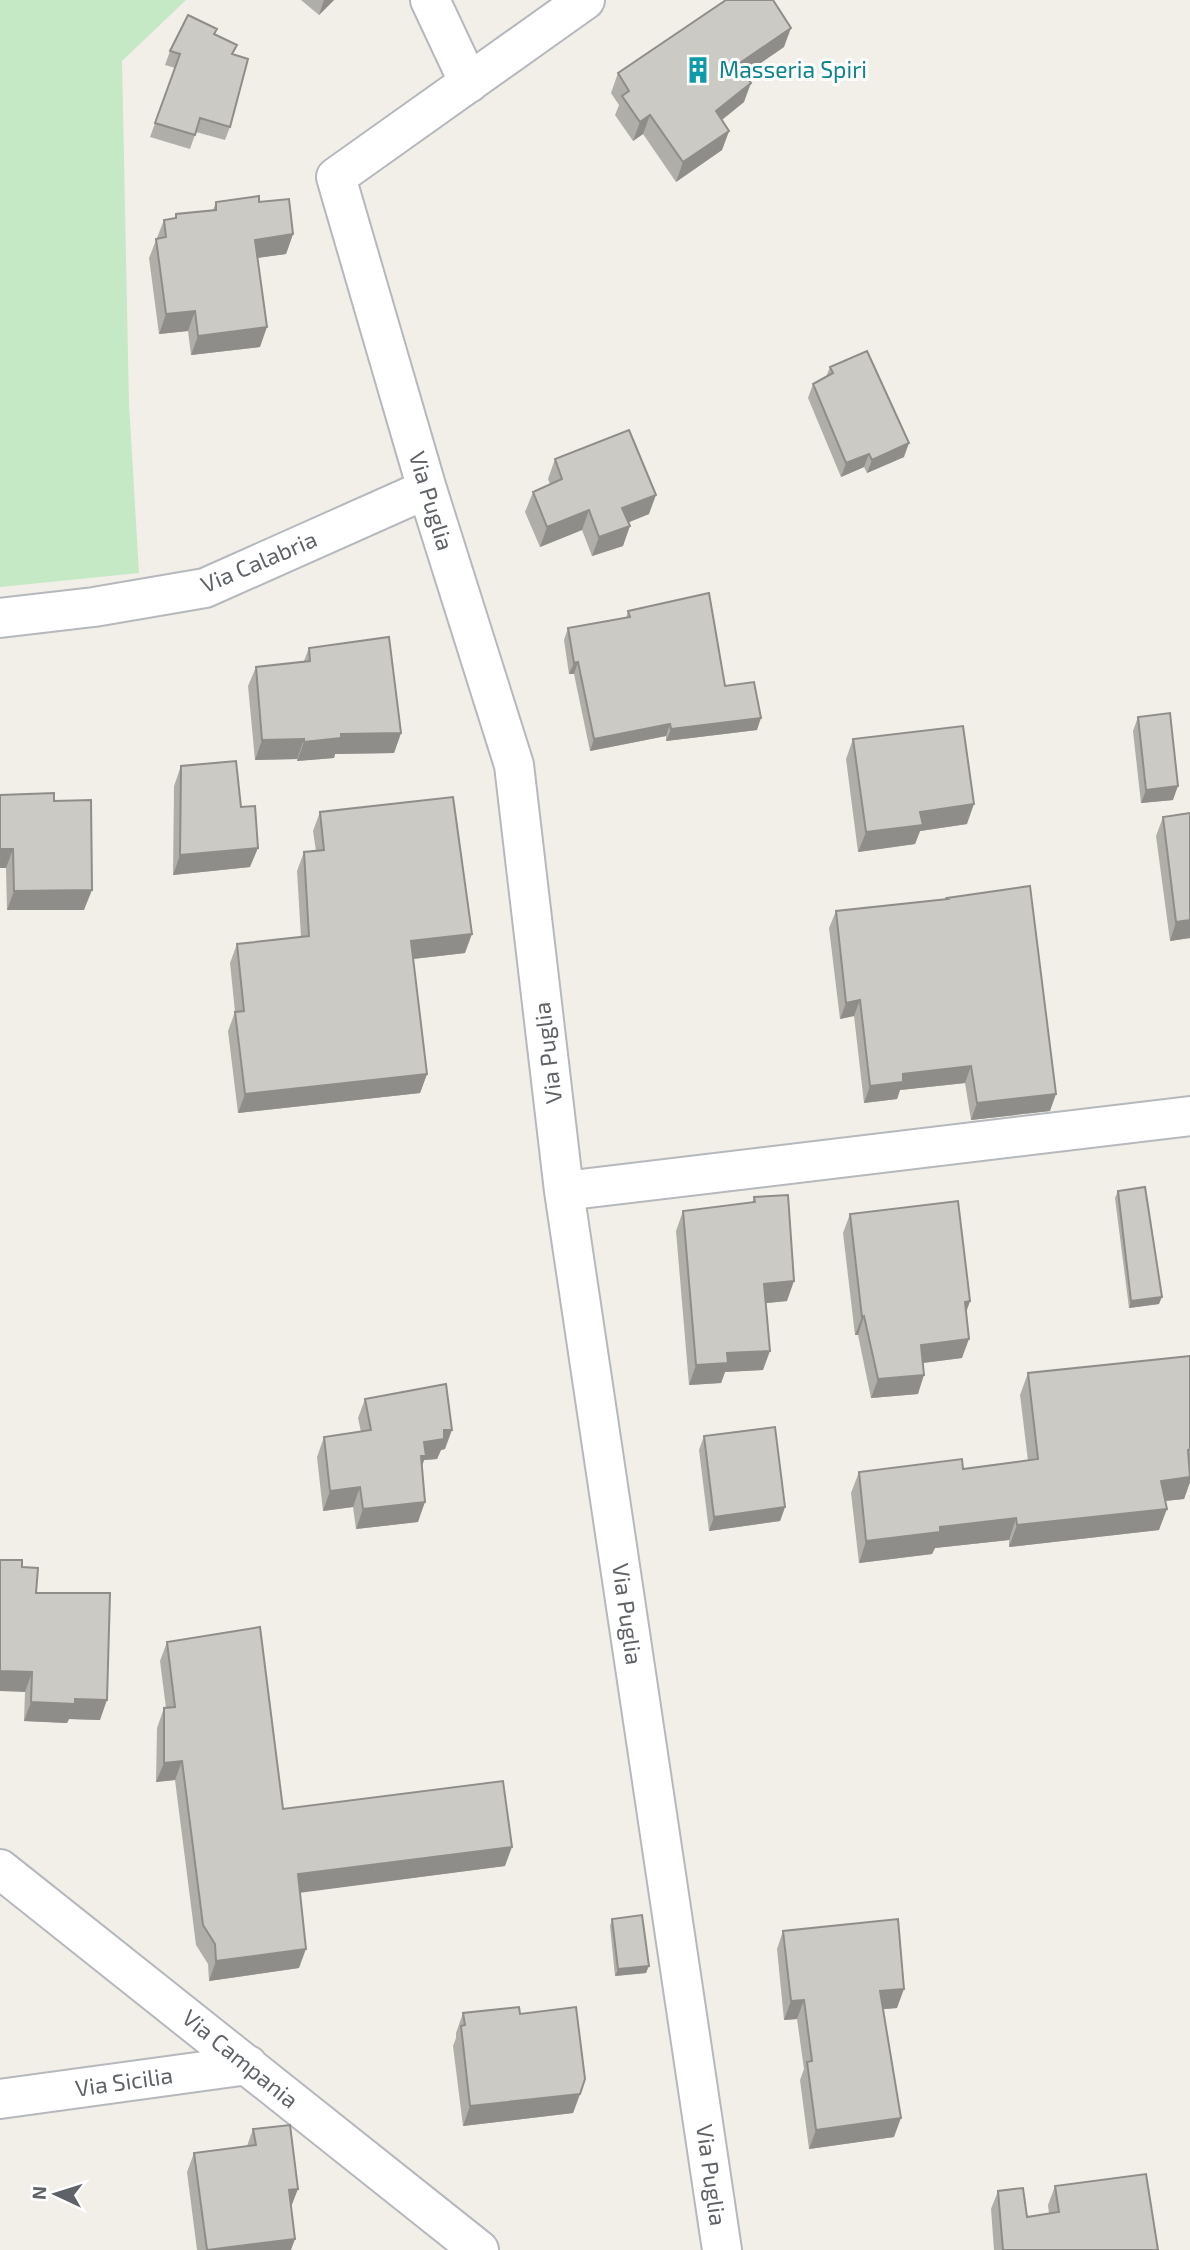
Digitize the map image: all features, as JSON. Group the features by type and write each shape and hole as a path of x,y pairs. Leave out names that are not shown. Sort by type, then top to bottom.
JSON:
{"street":[{"path":"429,0 469,83"},
{"name":"Via Puglia","path":"585,0 336,177 426,489 514,765 565,1191 722,2250"},
{"name":"Via Calabria","path":"0,618 94,607 205,588 426,489"},
{"path":"565,1191 1190,1116"},
{"name":"Via Campania","path":"0,1869 478,2250"},
{"name":"Via Sicilia","path":"0,2099 248,2065"}],"green space":[{"path":"0,0 186,0 122,61 129,404 139,573 0,587"}],"building":[{"name":"Masseria Spiri","path":"726,0 773,0 791,28 737,65 751,83 716,111 729,131 683,162 650,115 640,122 622,96 629,91 618,73"},
{"path":"188,15 217,29 214,34 237,45 232,54 248,59 230,127 200,118 195,135 155,123 180,54 170,51"},
{"path":"259,196 259,202 289,199 293,234 255,240 267,327 198,336 195,311 166,314 156,239 166,237 164,220 176,218 176,214 216,210 216,202"},
{"path":"867,351 909,443 872,460 869,454 846,463 813,384 833,373 830,367"},
{"path":"629,430 656,495 622,508 630,526 599,537 589,510 547,527 533,492 562,479 555,459"},
{"path":"709,593 725,686 754,682 761,718 671,729 670,724 594,739 578,662 574,663 568,628 630,617 628,611"},
{"path":"389,637 401,733 341,734 341,738 304,742 304,739 262,740 256,667 310,661 309,648"},
{"path":"1170,713 1178,786 1146,790 1138,717"},
{"path":"963,726 974,804 920,812 923,825 866,832 853,739"},
{"path":"236,761 241,807 255,806 258,848 180,855 181,766"},
{"path":"54,793 54,801 91,800 92,890 14,891 13,849 0,849 0,795"},
{"path":"453,797 472,934 411,941 427,1074 245,1094 235,1012 244,1011 237,944 309,936 304,852 324,850 320,812"},
{"path":"1190,813 1190,920 1176,922 1163,817"},
{"path":"1030,886 1056,1094 977,1103 971,1066 903,1074 903,1082 870,1086 860,1000 846,1003 836,911 948,899"},
{"path":"1145,1187 1162,1297 1131,1301 1118,1191"},
{"path":"788,1195 794,1281 764,1284 770,1351 727,1353 728,1363 696,1365 683,1211 755,1202 754,1197"},
{"path":"958,1201 970,1301 965,1302 969,1339 921,1345 924,1375 878,1379 864,1316 862,1317 850,1214"},
{"path":"1190,1356 1190,1477 1161,1481 1167,1509 1017,1525 1016,1518 940,1527 940,1532 866,1541 859,1472 962,1459 963,1469 1038,1459 1028,1373"},
{"path":"446,1384 452,1430 444,1430 444,1439 424,1442 426,1456 421,1456 425,1502 363,1509 360,1487 330,1491 324,1437 371,1430 365,1399"},
{"path":"775,1427 785,1507 714,1517 704,1436"},
{"path":"0,1560 22,1560 22,1567 38,1568 36,1593 110,1593 107,1700 75,1699 75,1704 31,1702 32,1672 0,1671"},
{"path":"260,1627 283,1809 503,1781 512,1847 298,1874 306,1949 216,1961 215,1944 203,1925 182,1761 164,1763 164,1708 175,1707 167,1642"},
{"path":"642,1915 649,1966 618,1969 612,1919"},
{"path":"898,1919 904,1989 880,1991 901,2118 816,2130 807,2062 812,2061 804,2000 791,2001 783,1931"},
{"path":"519,2007 520,2014 576,2007 585,2079 580,2094 470,2106 461,2026 465,2025 463,2013"},
{"path":"290,2125 298,2189 289,2190 295,2239 207,2250 194,2153 256,2145 253,2129"},
{"path":"1146,2174 1158,2250 1003,2250 998,2191 1023,2188 1027,2217 1059,2212 1055,2186"}],"place":[{"name":"Masseria Spiri","path":"698,70"}]}
